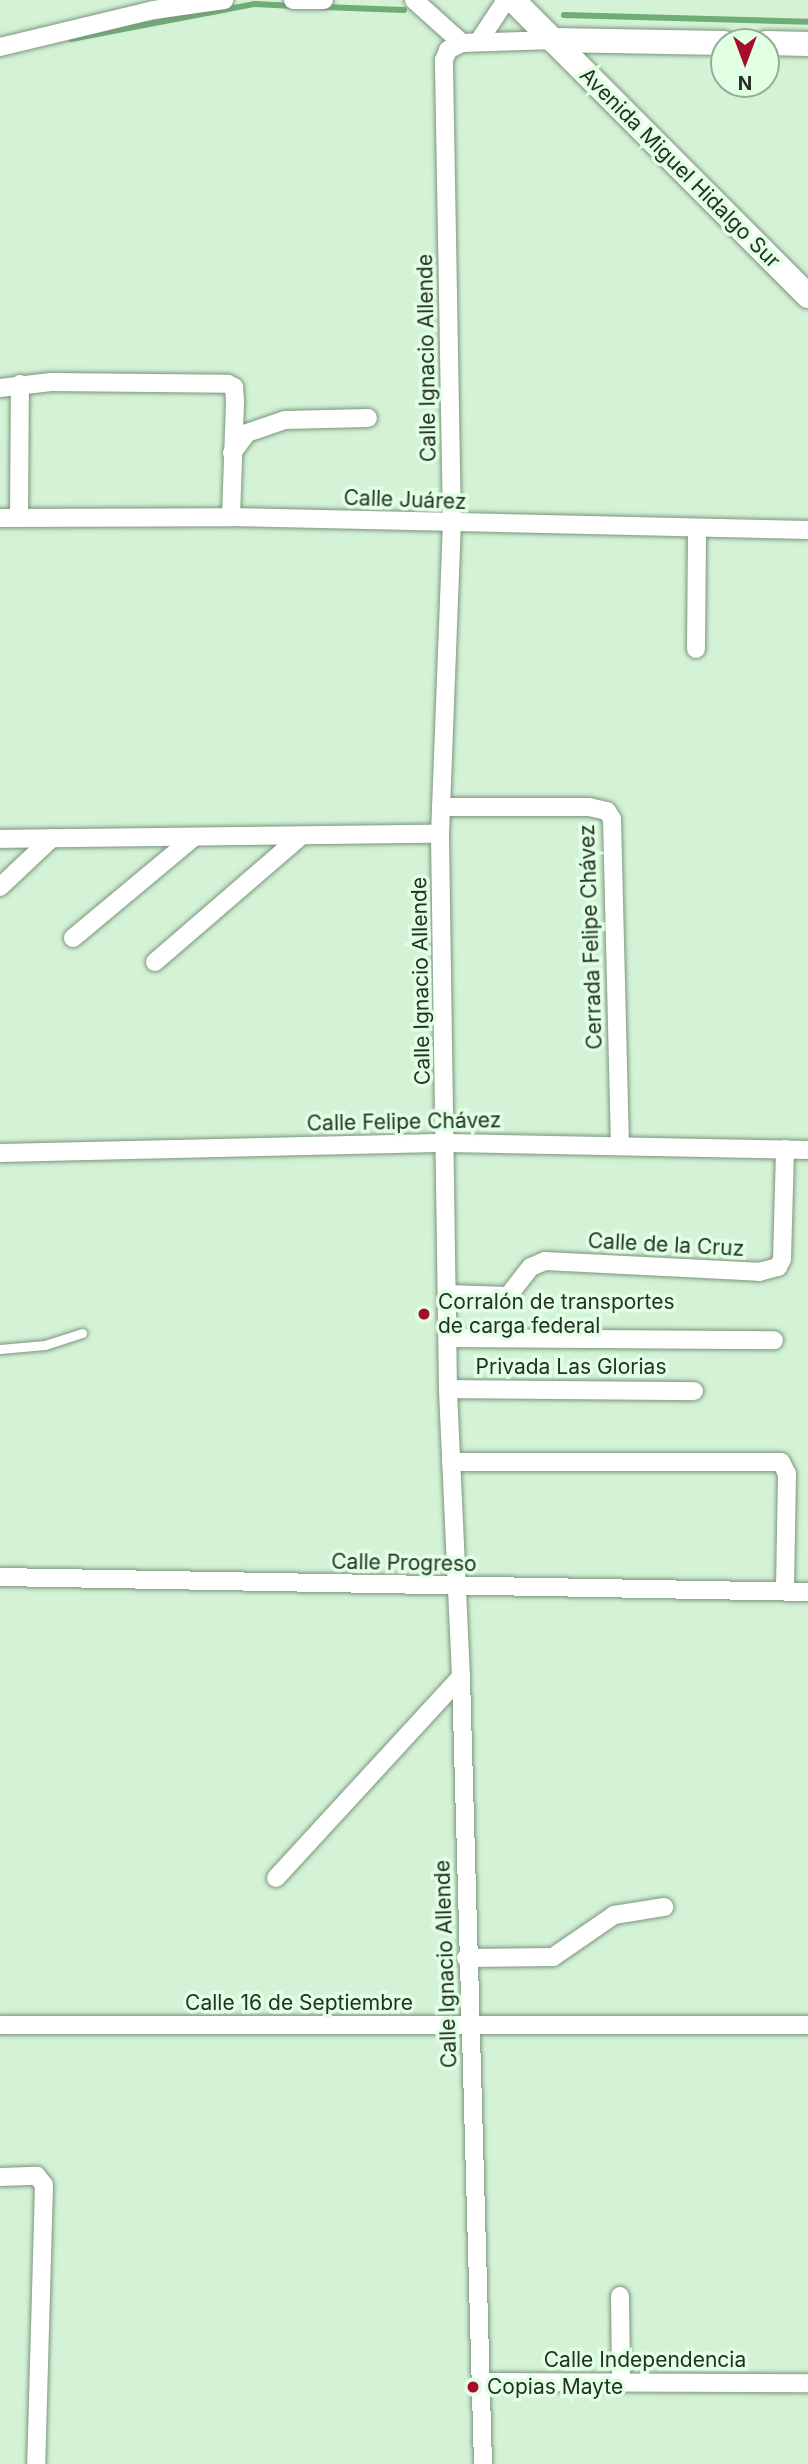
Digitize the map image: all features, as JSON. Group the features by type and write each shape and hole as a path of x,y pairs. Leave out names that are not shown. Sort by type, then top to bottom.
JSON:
{"main road":[{"name":"Avenida Miguel Hidalgo Sur","path":"513,0 808,296"},
{"path":"552,40 710,43"},
{"path":"780,43 808,44"}],"street":[{"path":"0,47 154,10 224,0"},
{"path":"293,0 324,0"},
{"path":"414,0 463,45 552,40"},
{"path":"463,45 506,0"},
{"name":"Calle Ignacio Allende","path":"463,45 444,61 452,524 440,834 449,1389 461,1677 466,1958 483,2464"},
{"path":"19,518 20,384"},
{"path":"0,388 20,384 228,384 235,396 231,517"},
{"path":"232,453 247,433 285,419 368,418"},
{"name":"Calle Juárez","path":"0,518 231,517 697,531 808,530"},
{"path":"696,649 697,531"},
{"name":"Cerrada Felipe Chávez","path":"441,807 589,807 607,811 612,819 620,1145"},
{"path":"0,838 440,834"},
{"path":"155,962 302,836"},
{"path":"0,887 52,838"},
{"path":"73,938 193,838"},
{"name":"Calle Felipe Chávez","path":"0,1153 447,1143 808,1150"},
{"name":"Calle de la Cruz","path":"449,1294 509,1296 531,1267 545,1261 770,1271 782,1259 785,1149"},
{"path":"449,1338 774,1340"},
{"name":"Privada Las Glorias","path":"449,1389 694,1391"},
{"path":"451,1462 782,1462 787,1474 785,1591"},
{"name":"Calle Progreso","path":"0,1577 808,1592"},
{"path":"276,1878 461,1677"},
{"path":"466,1958 553,1957 614,1915 664,1907"},
{"name":"Calle 16 de Septiembre","path":"0,2025 808,2025"},
{"path":"0,2177 37,2176 44,2185 36,2464"},
{"path":"620,2296 621,2383"},
{"name":"Calle Independencia","path":"482,2382 808,2383"}],"lane":[{"path":"0,1349 45,1345 82,1333"}],"waterway":[{"path":"71,39 254,4 295,6"},
{"path":"323,7 404,10"},
{"path":"564,15 808,22"}],"place":[{"name":"Corralón de transportes de carga federal","path":"424,1314"},
{"name":"Copias Mayte","path":"473,2387"}]}
